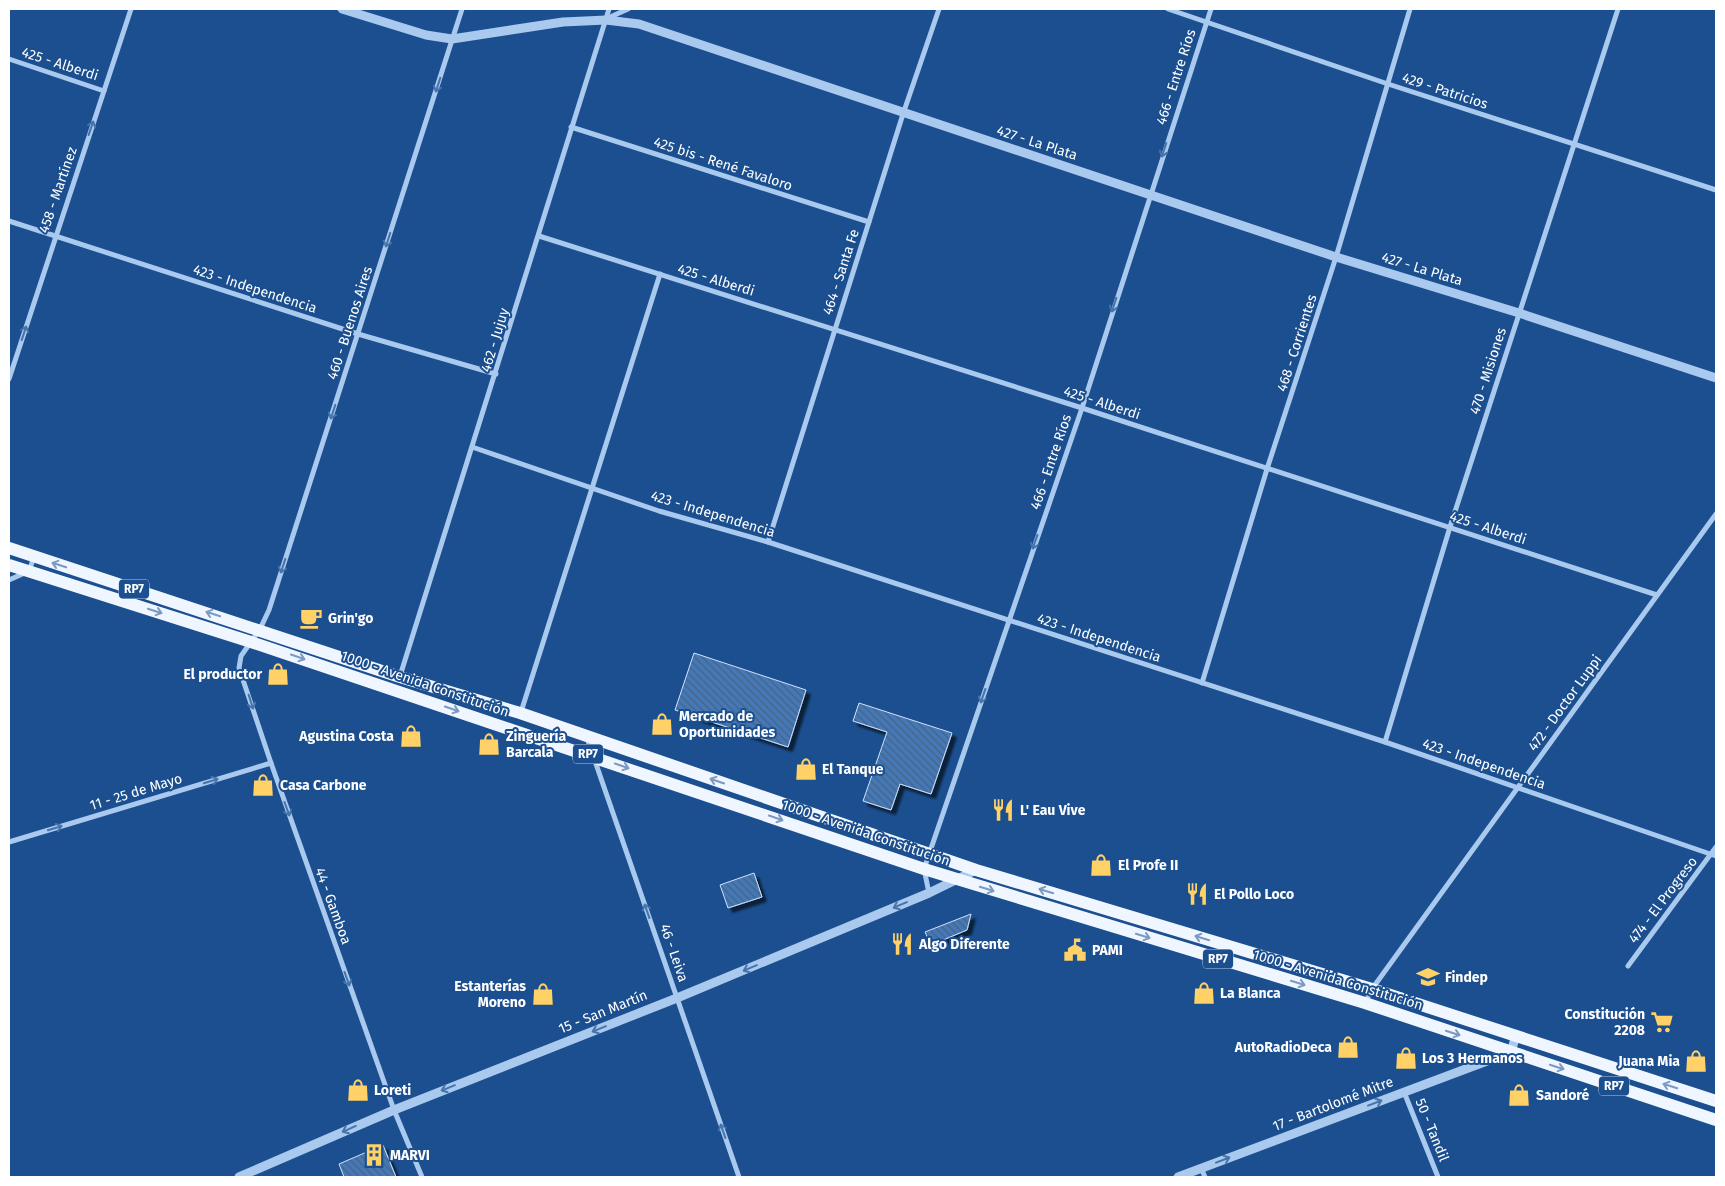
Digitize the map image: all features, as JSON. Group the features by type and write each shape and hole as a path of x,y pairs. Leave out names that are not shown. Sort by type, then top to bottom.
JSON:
{"main road":[{"name":"1000 - Avenida Constitución","path":"9,548 260,629 400,677 520,713 928,855 1372,989 1716,1101"},
{"name":"1000 - Avenida Constitución","path":"9,565 251,642 924,869 1365,1004 1716,1120"}],"street":[{"name":"458 - Martínez","path":"9,379 54,236 131,9"},
{"name":"427 - La Plata","path":"342,9 426,35 452,39 563,22 606,20 639,24 903,114 1336,257 1519,313 1716,378"},
{"name":"460 - Buenos Aires","path":"251,642 269,610 462,9"},
{"name":"462 - Jujuy","path":"400,677 609,9"},
{"path":"606,20 628,9"},
{"name":"464 - Santa Fe","path":"768,542 903,114 939,9"},
{"name":"429 - Patricios","path":"1168,9 1388,84 1716,190"},
{"name":"466 - Entre Ríos","path":"929,893 924,869 928,855 1082,408 1149,194 1210,9"},
{"name":"468 - Corrientes","path":"1202,683 1267,469 1336,257 1410,9"},
{"name":"470 - Misiones","path":"1385,742 1450,527 1576,144 1618,9"},
{"name":"425 - Alberdi","path":"9,59 104,91"},
{"name":"425 bis - René Favaloro","path":"571,127 869,222"},
{"name":"423 - Independencia","path":"9,221 358,334 496,374"},
{"name":"425 - Alberdi","path":"539,236 1082,408 1657,595"},
{"path":"520,713 660,274"},
{"name":"423 - Independencia","path":"472,447 660,511 768,542 1385,742 1714,855"},
{"name":"472 - Doctor Luppi","path":"1365,1004 1372,989 1716,514"},
{"path":"9,580 29,571 34,557"},
{"name":"44 - Gamboa","path":"251,642 241,656 240,668 271,763 394,1110 422,1177"},
{"name":"46 - Leiva","path":"587,736 739,1177"},
{"name":"11 - 25 de Mayo","path":"9,842 271,763"},
{"name":"474 - El Progreso","path":"1628,966 1714,855 1716,847"},
{"name":"15 - San Martín","path":"239,1177 394,1110 677,998 929,893 976,870"},
{"path":"1511,1052 1516,1035"},
{"name":"17 - Bartolomé Mitre","path":"1178,1177 1511,1052"},
{"name":"50 - Tandil","path":"1404,1092 1438,1177"},
{"path":"1202,1168 1205,1177"}],"building":[{"path":"694,653 806,690 788,747 675,710"},
{"path":"859,703 952,733 931,794 900,784 891,810 863,801 887,732 853,721"},
{"path":"754,873 762,897 728,908 720,885"},
{"path":"971,914 967,930 931,945 925,932"},
{"name":"MARVI","path":"383,1145 396,1177 344,1177 339,1164"}],"place":[{"name":"Grin'go","path":"311,618"},
{"name":"El productor","path":"278,674"},
{"name":"Mercado de Oportunidades","path":"662,724"},
{"name":"Agustina Costa","path":"411,736"},
{"name":"Zinguería Barcala","path":"489,744"},
{"name":"El Tanque","path":"806,769"},
{"name":"Casa Carbone","path":"263,785"},
{"name":"L' Eau Vive","path":"1003,810"},
{"name":"El Profe II","path":"1101,865"},
{"name":"El Pollo Loco","path":"1197,894"},
{"name":"Algo Diferente","path":"902,944"},
{"name":"PAMI","path":"1075,950"},
{"name":"Findep","path":"1428,977"},
{"name":"La Blanca","path":"1204,993"},
{"name":"Estanterías Moreno","path":"543,994"},
{"name":"Constitución 2208","path":"1662,1022"},
{"name":"AutoRadioDeca","path":"1348,1047"},
{"name":"Los 3 Hermanos","path":"1406,1058"},
{"name":"Juana Mia","path":"1696,1061"},
{"name":"Loreti","path":"358,1090"},
{"name":"Sandoré","path":"1519,1095"},
{"name":"MARVI","path":"374,1155"}]}
